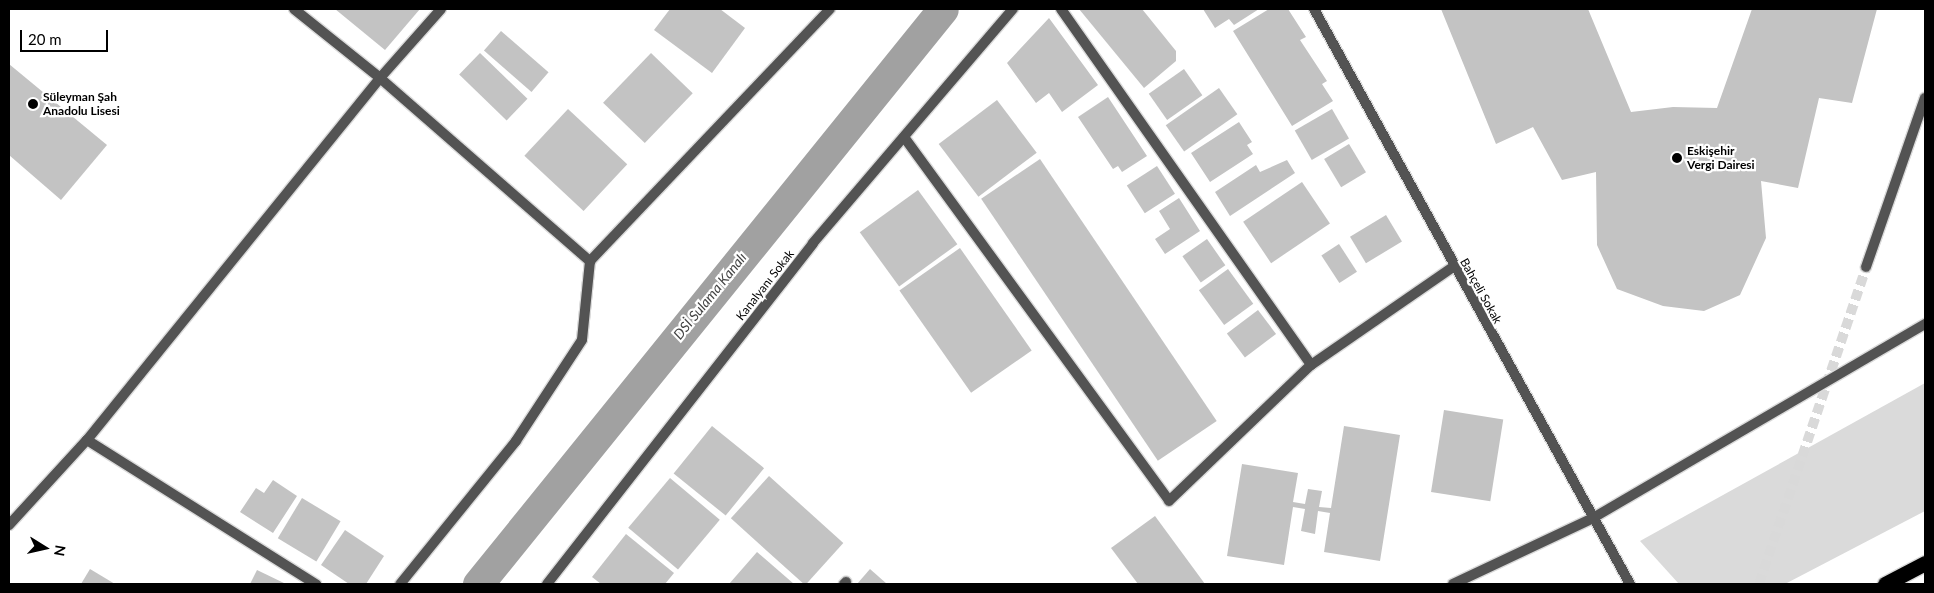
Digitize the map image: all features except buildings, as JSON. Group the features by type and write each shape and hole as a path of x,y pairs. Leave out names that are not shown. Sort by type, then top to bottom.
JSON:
{"highway":[{"path":"1885,584 1925,563"}],"street":[{"path":"294,9 380,78 590,261"},
{"path":"9,525 87,440 380,78 441,9"},
{"path":"400,584 516,441 582,340 590,261 830,9"},
{"name":"Kanalyanı Sokak","path":"547,584 813,243 1013,9"},
{"path":"1061,9 1311,365"},
{"name":"Bahçeli Sokak","path":"1314,9 1453,268 1630,584"},
{"path":"1866,267 1925,98"},
{"path":"904,137 1169,501 1311,365 1453,268"},
{"path":"1453,584 1593,518 1925,324"},
{"path":"87,440 316,584"}],"shaded area":[{"path":"1925,383 1925,511 1785,584 1679,584 1640,541"}],"waterway":[{"name":"DSİ Sulama Kanalı","path":"478,584 943,9"}],"tunnel":[{"path":"1759,584 1866,267"}],"place":[{"name":"Süleyman Şah Anadolu Lisesi","path":"33,104"},
{"name":"Eskişehir Vergi Dairesi","path":"1677,158"}]}
